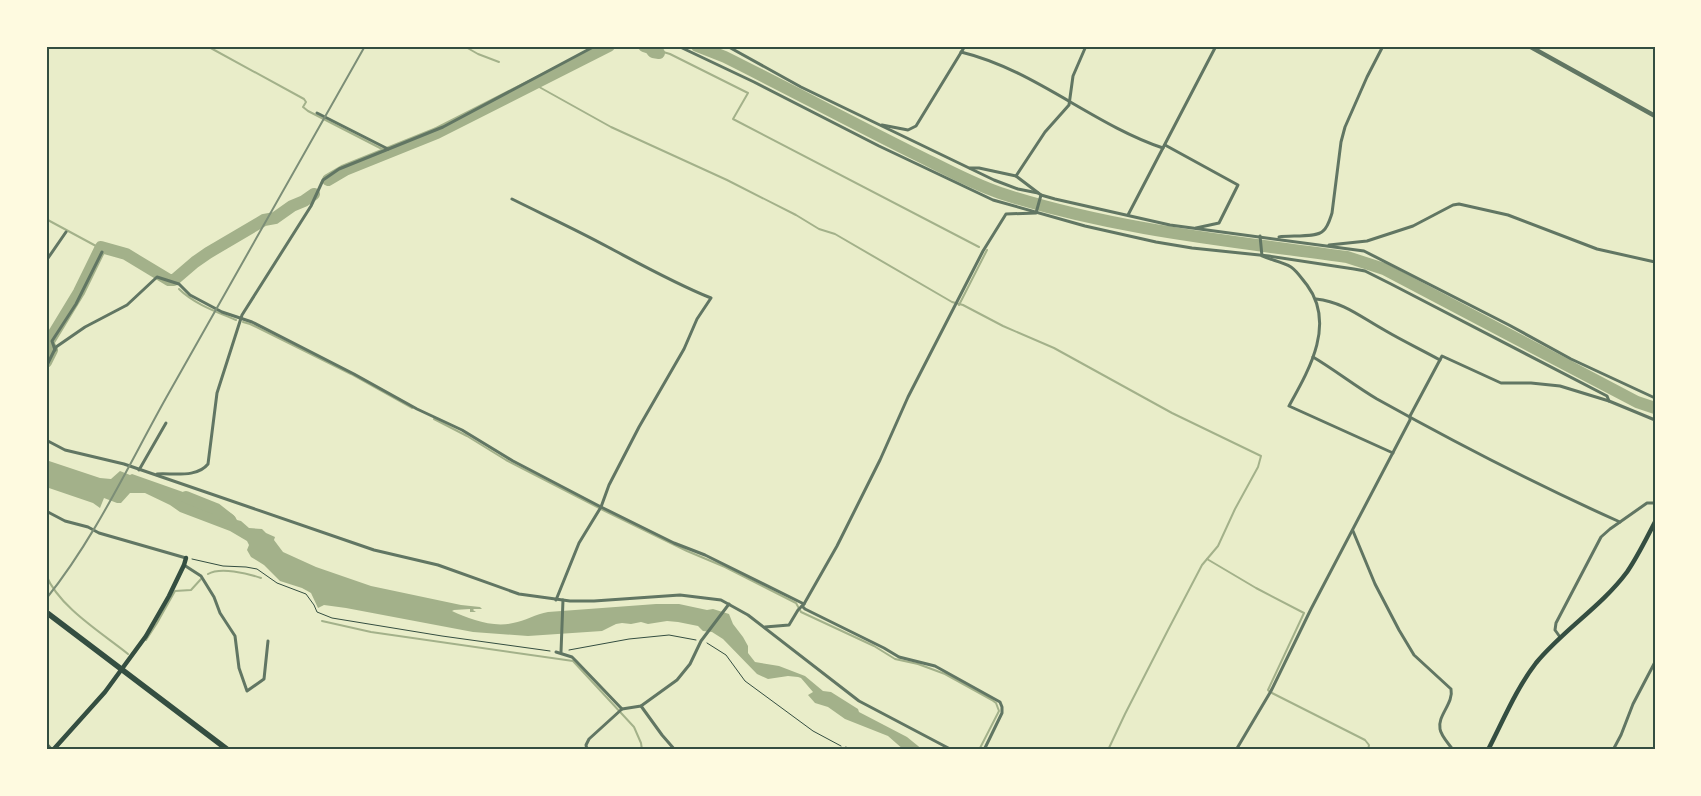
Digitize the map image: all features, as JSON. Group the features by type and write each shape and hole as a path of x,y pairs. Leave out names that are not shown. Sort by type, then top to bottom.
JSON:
{"highway":[{"path":"46,612 228,750"}],"main road":[{"path":"1488,750 1526,678 1535,665 1560,637 1596,605 1626,572 1641,551 1655,522"},
{"path":"53,750 88,712 156,621 186,558"}],"street":[{"path":"154,474 198,472 208,464 217,393 241,318 311,206 323,180 339,170 442,127 595,46"},
{"path":"678,46 754,82 879,146 993,200 1156,242 1192,248 1262,255 1365,271 1607,396 1609,401"},
{"path":"727,46 801,87 876,124 1018,188 1075,204 1163,224 1355,249 1371,254 1571,359 1655,398"},
{"path":"876,124 908,130 916,126 965,46"},
{"path":"1016,176 1045,132 1069,105 1073,76 1086,46"},
{"path":"1128,215 1216,46"},
{"path":"1276,238 1323,232 1333,207 1341,142 1345,127 1383,46"},
{"path":"1529,46 1655,116"},
{"path":"961,52 984,58 1011,69 1137,138 1164,147 1238,186 1219,223 1194,228"},
{"path":"317,113 388,149"},
{"path":"970,168 979,168 1016,176 1040,195"},
{"path":"1037,211 1040,195"},
{"path":"512,199 636,263 711,298 697,319 675,366 639,427 607,488 600,508 578,543 556,600"},
{"path":"1326,245 1367,241 1413,226 1453,205 1459,204 1508,215 1598,248 1655,262"},
{"path":"764,627 789,625 801,607 832,554 880,460 908,397 983,251 1006,214 1037,211"},
{"path":"46,261 66,232"},
{"path":"1260,236 1262,255"},
{"path":"55,350 52,341 76,304 102,252"},
{"path":"1262,255 1291,268 1302,278 1316,300 1319,331 1312,364 1289,406 1393,453"},
{"path":"46,366 55,350 85,327 127,305 157,277 179,284 190,295 222,312 252,322 354,374 417,409 462,430 513,461 600,508 692,551 705,554 801,607 899,657 935,666 1000,702 1002,713 984,750"},
{"path":"1316,300 1330,301 1342,305 1440,360"},
{"path":"1236,750 1272,691 1311,609 1442,356 1501,383 1531,383 1560,386 1609,401 1655,420"},
{"path":"1313,358 1375,398 1436,432 1568,499 1620,522"},
{"path":"139,470 166,422"},
{"path":"46,440 65,450 124,464 374,550 438,565 520,594 563,602 680,595 710,598 728,605 764,627 851,696 952,750"},
{"path":"1560,637 1555,630 1556,623 1601,538 1610,528 1647,503 1655,503"},
{"path":"46,511 65,521 88,527 99,533 186,558"},
{"path":"1353,531 1375,584 1414,655 1451,689 1452,696 1439,725 1440,731 1453,750"},
{"path":"184,565 202,576 214,597 220,613 235,636 239,668 247,691 264,679 268,641"},
{"path":"561,650 563,602"},
{"path":"587,750 586,745 589,739 620,711 641,706 677,680 690,664 702,640 728,605"},
{"path":"556,652 572,657 620,711"},
{"path":"1613,750 1633,704 1655,662"},
{"path":"641,706 675,750"},
{"path":"46,743 53,750"},
{"path":"942,745 944,750"}],"path":[{"path":"186,558 223,566 257,569 277,583 306,594 317,612 332,618 556,652"},
{"path":"561,650 629,639 669,635 702,640 726,655 745,680 814,731 846,749"}],"shaded area":[{"path":"46,460 100,478 111,479 120,471 200,498 204,501 201,505 202,507 226,511 249,528 262,529 275,537 274,540 283,552 316,567 371,586 461,605 480,607 482,609 473,610 476,612 470,612 470,609 452,611 489,624 517,622 548,612 656,604 679,604 707,610 713,609 729,614 733,624 748,646 748,653 755,662 779,666 805,676 823,691 831,692 858,709 859,712 907,737 923,750 904,750 888,736 845,719 828,707 815,703 808,695 813,692 801,678 788,676 768,679 757,674 723,639 712,632 703,631 698,626 667,621 648,624 641,622 622,623 602,631 528,636 473,632 324,605 318,608 311,593 280,581 264,565 251,557 247,550 249,545 247,541 230,531 180,512 145,493 130,493 121,503 104,498 100,508 93,503 46,487"}],"waterway":[{"path":"207,46 304,99 306,102 303,107 308,111 382,149"},
{"path":"464,46 499,62"},
{"path":"328,180 345,170 437,133 609,46"},
{"path":"644,46 650,48 653,52 659,53"},
{"path":"697,46 725,57 955,174 1000,193 1043,206 1129,225 1172,233 1347,257 1384,269 1637,402 1655,408"},
{"path":"650,48 670,54 748,93 733,119 979,247"},
{"path":"532,83 611,127 727,180 796,215 819,229 835,234 952,302 963,305 1003,326 1054,348 1172,413 1261,456 1258,467 1235,509 1218,546 1202,565 1108,750"},
{"path":"46,362 52,350 48,343 79,292 101,247 126,254 169,280 174,280 208,253 264,220 275,218 314,194"},
{"path":"46,219 101,247"},
{"path":"959,305 987,250"},
{"path":"179,289 199,303 236,320"},
{"path":"243,322 351,374 412,408"},
{"path":"434,419 467,436 506,460 603,510 687,551 725,567 796,603 801,612 874,646 895,659 918,664 945,674 992,700 996,703 999,711 979,750"},
{"path":"186,497 216,509 230,520"},
{"path":"1207,559 1256,588 1304,613 1269,691"},
{"path":"208,574 226,571 261,578"},
{"path":"46,575 52,587 71,609 128,654"},
{"path":"146,640 175,591 191,590 201,579"},
{"path":"322,621 371,632 573,661 634,727 642,750"},
{"path":"1272,693 1365,740 1369,745 1368,750"}],"railway":[{"path":"46,599 64,576 95,527 365,46"}]}
